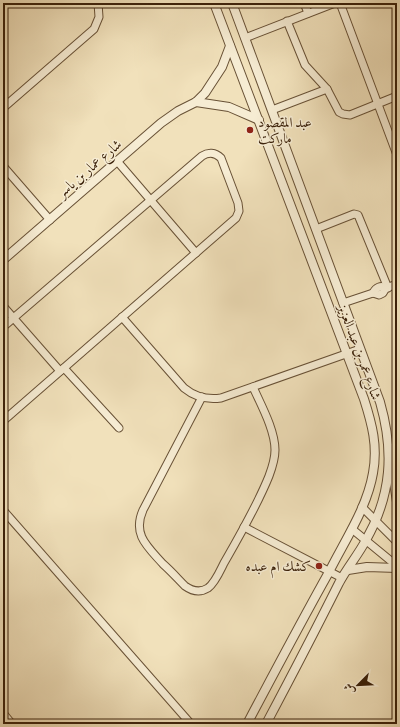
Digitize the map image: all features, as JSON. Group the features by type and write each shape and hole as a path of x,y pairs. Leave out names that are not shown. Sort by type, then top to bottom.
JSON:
{"street":[{"path":"4,104 94,29 99,17 98,3"},
{"name":"شارع عمر بن عبد العزيز","path":"214,3 371,419 375,442 371,486 362,507 352,529 247,724"},
{"name":"شارع عمر بن عبد العزيز","path":"232,3 380,402 386,421 389,455 384,497 376,521 366,541 342,578 266,724"},
{"path":"304,3 308,13"},
{"path":"245,38 335,3"},
{"path":"340,3 397,155"},
{"path":"286,22 305,65 326,89 337,109 343,114 350,115 397,96"},
{"name":"شارع عمار بن ياسر","path":"3,260 169,117 196,102 205,93 217,75 230,46"},
{"path":"272,110 326,89"},
{"path":"196,102 229,107 259,120"},
{"path":"3,327 204,154 215,154 221,158 238,203 239,211 236,218 3,421"},
{"path":"117,161 196,253"},
{"path":"3,166 50,220"},
{"path":"316,229 354,214 358,214 393,287 380,287 373,293 343,302"},
{"path":"3,306 62,370 119,428"},
{"path":"122,318 184,388 191,393 211,399 221,398 360,349"},
{"path":"202,397 141,514 139,523 141,536 147,547 183,585 190,590 200,591 206,590 211,585 244,527 270,474 274,459 275,449 272,432 253,387"},
{"path":"389,455 397,502"},
{"path":"362,507 397,542"},
{"path":"3,510 190,724"},
{"path":"244,527 342,578"},
{"path":"352,529 397,567"},
{"path":"348,570 378,566 397,567"},
{"path":"3,713 12,724"}],"place":[{"name":"عبد المقصود ماركت","path":"250,130"},
{"name":"كشك ام عبده","path":"319,566"}]}
